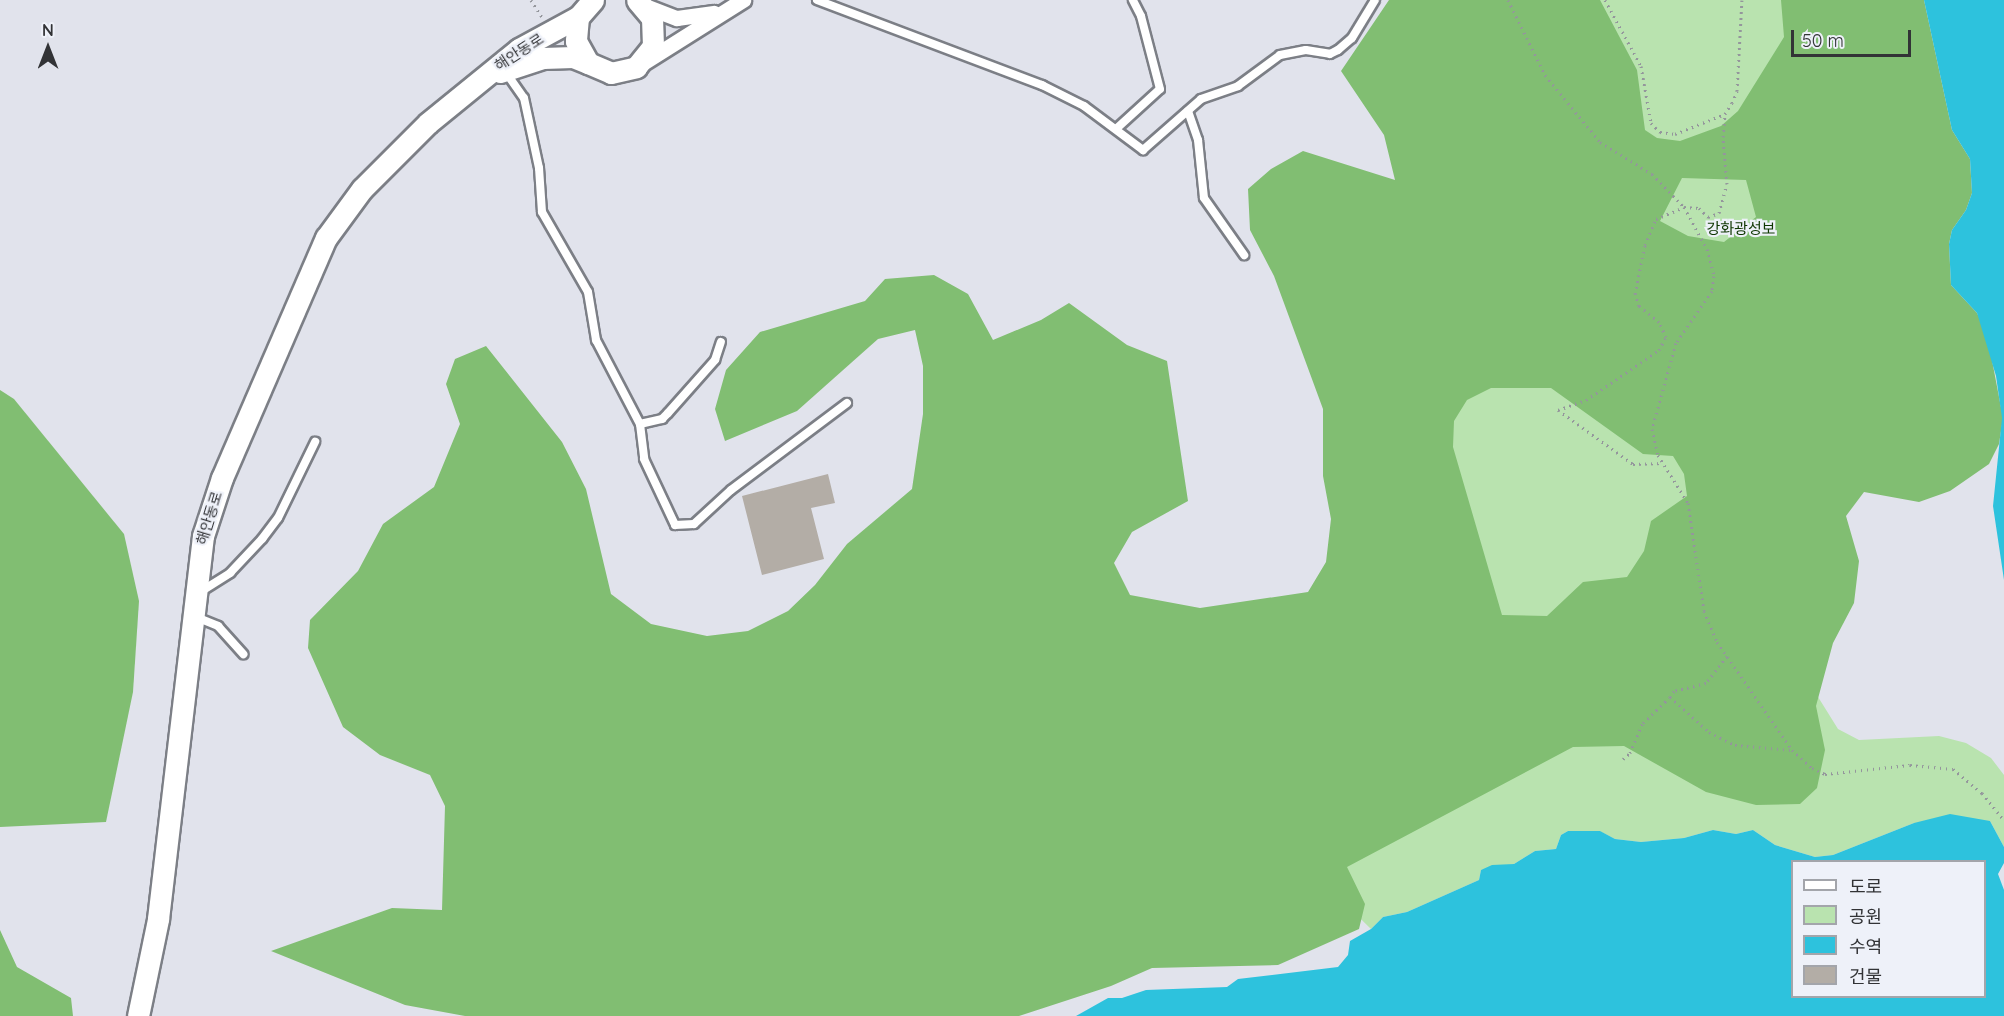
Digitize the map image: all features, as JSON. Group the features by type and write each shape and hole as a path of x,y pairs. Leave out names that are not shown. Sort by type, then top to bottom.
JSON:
{"main road":[{"path":"636,67 647,58 654,39 652,18 641,3"},
{"path":"586,6 576,41 588,63"},
{"name":"해안동로","path":"138,1016 158,919 201,544 215,495 326,238 383,166 463,93 519,49 586,6"},
{"name":"해안동로","path":"463,93 503,71 543,58 573,57 611,73 636,67"}],"street":[{"path":"636,67 743,0"},
{"path":"641,3 677,18 723,12"}],"lane":[{"path":"817,0 1042,85 1084,106 1143,150 1201,99 1238,86 1280,55 1306,50 1330,54 1338,50 1352,38 1375,0"},
{"path":"1116,129 1160,89 1141,16 1133,0"},
{"path":"503,71 514,79 524,98 539,168 542,212 588,292 596,340 640,424 640,447 675,525 684,527 694,524 731,490 847,403"},
{"path":"1188,111 1198,140 1207,206 1244,255"},
{"path":"640,424 662,419 668,413 715,360 720,342"},
{"path":"243,654 218,626 193,606 230,573 278,518 315,442"}],"path":[{"path":"1508,0 1545,75 1600,142 1652,174 1684,207 1707,249 1714,276 1706,304 1676,343 1666,370 1652,429 1653,444 1688,503 1704,610 1727,656 1792,750 1825,774 1910,765 1953,770 1982,793 2004,820"},
{"path":"1605,0 1641,66 1651,123 1660,132 1676,134 1725,114"},
{"path":"1663,463 1633,464 1558,410 1586,400 1659,350 1666,337 1659,322 1639,306 1635,294 1645,245 1656,219 1684,207 1699,208 1708,217 1719,213 1727,184 1725,114 1737,91 1742,0"},
{"path":"1623,759 1630,753 1643,723 1674,691 1706,683 1727,656"},
{"path":"1670,697 1709,732 1735,746 1792,750"}],"green space":[{"path":"1389,0 1600,0 1637,70 1645,130 1657,138 1680,141 1721,126 1738,111 1784,37 1781,0 1924,0 1952,130 1970,159 1972,193 1966,210 1952,230 1949,244 1951,285 1977,313 1987,334 2003,418 1999,444 1989,464 1950,491 1919,502 1864,492 1846,516 1859,561 1854,603 1833,643 1816,706 1825,750 1817,788 1800,804 1756,805 1706,792 1624,746 1573,747 1347,867 1365,904 1359,929 1278,965 1152,968 1111,986 1019,1016 465,1016 405,1005 271,951 392,908 442,910 445,806 430,775 380,755 343,727 308,648 310,620 358,571 383,524 434,487 460,424 446,384 455,359 486,346 562,442 586,489 611,594 651,624 707,636 748,631 788,611 815,585 847,544 912,489 923,414 923,366 915,330 878,339 797,411 725,441 715,409 726,370 760,332 865,301 885,279 934,275 968,294 993,340 1041,320 1069,303 1127,345 1167,361 1188,501 1132,532 1114,563 1130,595 1200,608 1308,592 1326,562 1331,519 1323,476 1323,409 1274,276 1250,230 1248,189 1271,169 1303,151 1395,180 1384,135 1341,71","holes":["1682,178 1746,180 1756,217 1724,242 1688,236 1660,221","1491,388 1551,388 1643,454 1673,456 1684,474 1687,496 1651,521 1644,551 1627,577 1583,582 1547,616 1502,615 1453,447 1454,421 1467,400"]},
{"name":"강화광성보","path":"1490,0 1910,0 1821,515 1805,676 1838,729 1859,740 1939,736 1966,743 1991,758 2004,775 2004,847 1990,821 1914,823 1833,855 1815,857 1775,845 1753,830 1736,834 1713,830 1684,838 1641,842 1615,839 1599,831 1568,831 1561,835 1556,849 1535,851 1514,864 1481,870 1479,880 1407,912 1383,917 1371,929 1325,884"},
{"path":"0,390 14,399 124,534 139,601 133,692 106,822 0,827"},
{"path":"0,930 17,967 71,998 73,1016 0,1016"}],"water":[{"path":"1924,0 2004,0 2004,580 1993,506 2002,418 1996,376 1977,313 1951,285 1949,244 1952,230 1966,210 1972,193 1970,159 1952,130"},
{"path":"1950,814 1990,821 2004,847 2004,863 1998,874 2004,890 2004,1016 1076,1016 1108,998 1122,998 1146,990 1227,987 1238,979 1338,967 1348,955 1350,941 1371,929 1383,917 1407,912 1479,880 1481,870 1492,865 1514,864 1535,851 1556,849 1561,835 1568,831 1600,831 1615,839 1641,842 1684,838 1713,830 1736,834 1753,830 1775,845 1815,857 1833,855 1914,823"}],"building":[{"path":"828,474 835,503 811,508 824,559 762,575 742,496"}]}
